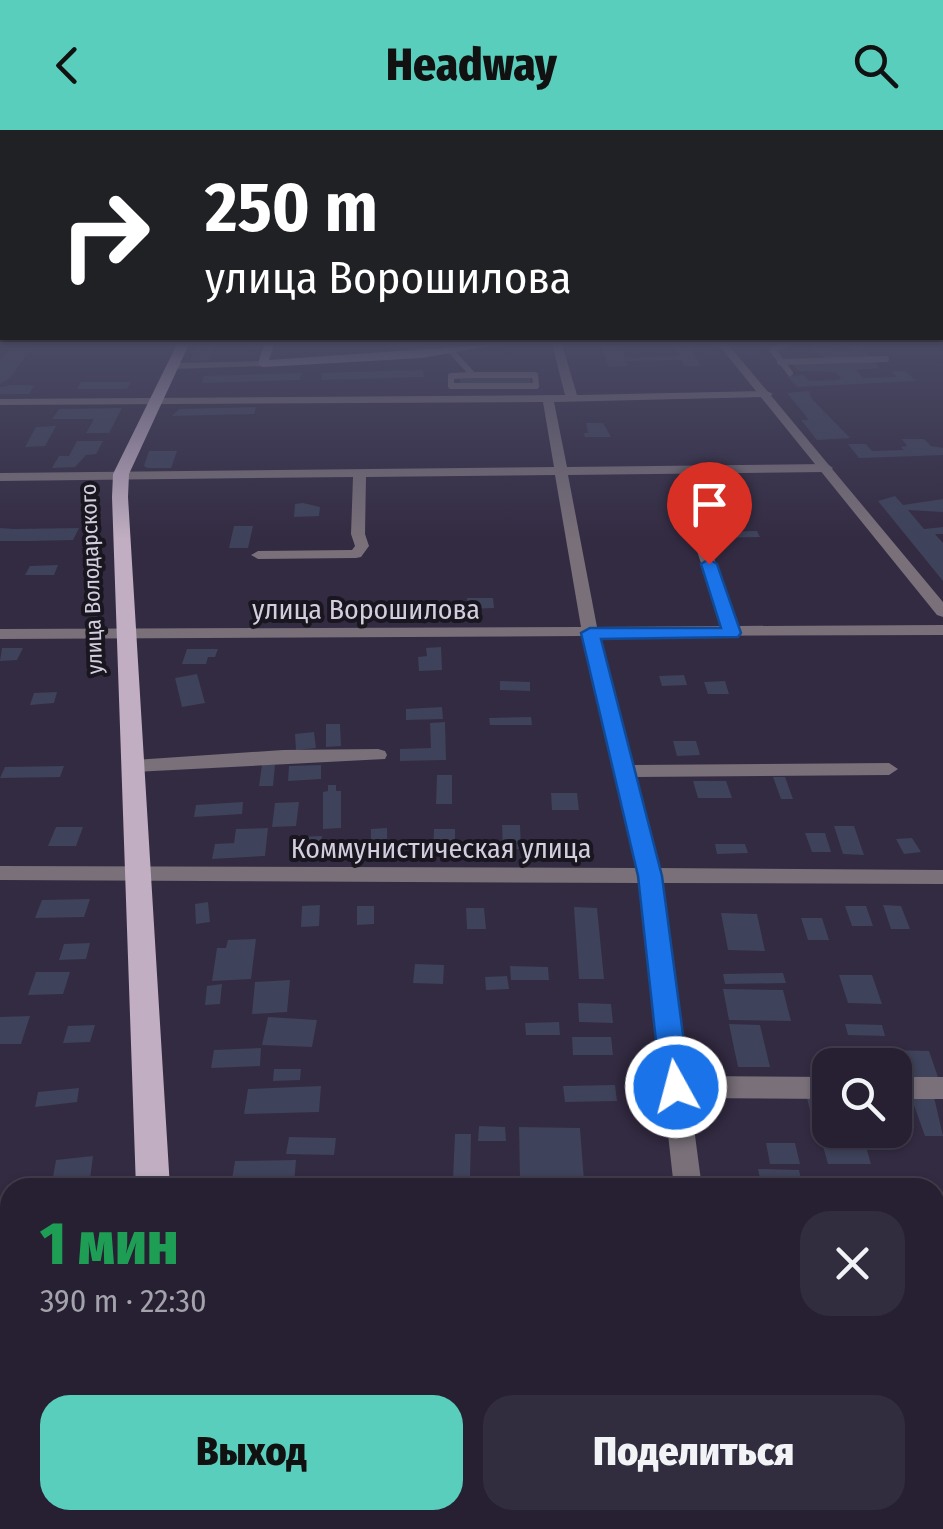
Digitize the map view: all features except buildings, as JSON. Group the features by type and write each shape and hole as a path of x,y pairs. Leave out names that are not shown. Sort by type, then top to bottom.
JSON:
{"main road":[{"name":"улица Володарского","path":"150,409 121,474 153,1178"}],"street":[{"path":"550,409 590,633 650,876 687,1178"},
{"path":"779,409 943,612"},
{"path":"0,477 827,468"},
{"path":"258,556 356,554 362,546 358,534 360,475"},
{"path":"697,530 732,633"},
{"name":"улица Ворошилова","path":"0,634 943,630"},
{"path":"134,766 283,756 378,755"},
{"path":"624,771 889,769"},
{"name":"Коммунистическая улица","path":"0,874 943,877"},
{"path":"676,1087 812,1088"},
{"path":"912,1088 943,1088"}],"route":[{"path":"676,1087 650,876 590,633 732,633 709,564"}]}
